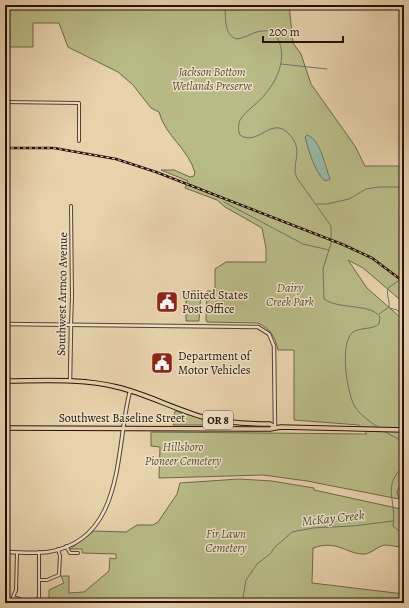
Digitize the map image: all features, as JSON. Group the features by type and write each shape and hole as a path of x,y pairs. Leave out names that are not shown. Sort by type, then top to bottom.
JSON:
{"highway":[{"name":"OR 8","path":"5,381 104,384 130,391 205,418 233,422 270,424 275,427"},
{"name":"Southwest Baseline Street","path":"5,428 270,429 275,427 404,430"}],"street":[{"path":"5,102 79,103 79,141"},
{"name":"Southwest Armco Avenue","path":"70,382 72,297 71,206"},
{"path":"5,324 250,325 260,328 270,336 275,348 275,427"},
{"path":"5,552 39,552 58,549 86,534 98,521 108,504 114,485 130,391"},
{"path":"66,546 70,553 78,553"},
{"path":"39,580 47,580 59,575 60,556 58,549"},
{"path":"17,552 16,590 13,597 22,600 38,600 39,552"}],"green space":[{"path":"5,5 289,5 293,43 301,54 311,84 355,146 365,166 404,166 404,303 363,268 348,260 367,288 401,318 400,362 404,406 404,475 397,492 399,499 307,481 263,475 159,478 160,447 151,446 151,432 367,434 359,425 294,420 294,350 278,350 272,334 258,323 207,322 207,291 215,291 215,269 226,262 266,262 266,248 262,228 225,207 217,200 185,188 188,181 161,170 174,170 190,177 194,176 195,173 188,157 166,128 159,112 151,108 133,85 118,72 68,47 59,23 33,23 33,47 5,47"},
{"path":"186,291 201,291 199,321 186,321"},
{"path":"175,411 224,425 173,425"},
{"name":"Fir Lawn Cemetery","path":"239,479 272,481 314,488 314,490 401,509 404,522 404,548 385,545 365,554 359,554 329,545 313,548 312,583 404,594 404,603 43,603 41,601 49,599 49,590 64,583 61,576 69,576 69,593 84,592 109,571 110,558 116,559 116,554 82,553 82,549 70,549 94,531 126,532 137,525 153,525 158,522 177,494 180,483"}],"shaded area":[{"path":"307,135 316,142 330,179 325,181 318,172 310,154 305,137"}],"waterway":[{"path":"225,5 226,25 229,34 237,39 260,31 270,32 278,39 282,53 280,68 274,81 263,97 240,120 238,128 240,135 247,138 253,137 270,129 276,128 282,129 293,139 297,151 295,167 297,178 331,226 331,243 323,269 324,299 338,304 370,310 380,317 379,324 376,326 359,329 353,332 346,347 345,357 349,391 355,407 363,416 379,428"},
{"path":"281,64 327,69"},
{"path":"317,204 327,204 349,199 366,189 379,187 404,187"},
{"path":"224,202 303,244 329,250"},
{"path":"379,314 389,307 387,293 388,288 404,277"},
{"path":"390,308 397,310 404,317"},
{"path":"385,432 404,442"},
{"path":"404,466 397,473 391,487 394,517 393,526 404,535"},
{"name":"McKay Creek","path":"242,603 246,580 257,564 270,554 275,547 292,532 313,528 353,526 393,521"}],"railway":[{"path":"5,148 54,148 116,159 156,172 344,245 372,258 404,282"}],"place":[{"name":"United States Post Office","path":"167,302"},
{"name":"Department of Motor Vehicles","path":"162,363"}],"park label":[{"name":"Jackson Bottom Wetlands Preserve","path":"212,79"},
{"name":"Dairy Creek Park","path":"290,295"},
{"name":"Hillsboro Pioneer Cemetery","path":"183,454"}]}
